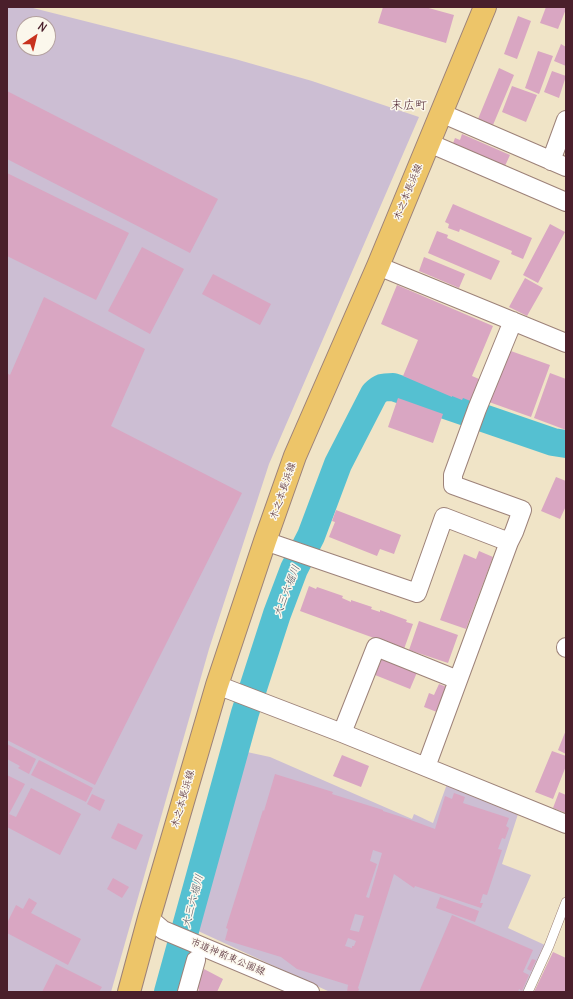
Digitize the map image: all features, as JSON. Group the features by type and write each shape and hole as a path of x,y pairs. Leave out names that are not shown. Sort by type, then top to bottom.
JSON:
{"main road":[{"name":"木之本長浜線","path":"129,992 216,685 295,456 378,266 485,7"}],"street":[{"path":"441,113 559,164 566,120"},
{"path":"429,143 566,202"},
{"path":"378,266 566,343"},
{"path":"426,767 522,510 453,485 452,474 474,415 513,321"},
{"path":"265,541 417,593 444,517 509,542"},
{"path":"342,733 376,647 458,680"},
{"path":"216,685 342,733 566,824"},
{"name":"市道神前東公園線","path":"149,918 163,930 173,934 195,952 299,990"},
{"path":"187,992 195,952"}],"lane":[{"path":"528,992 549,946 566,902"}],"shaded area":[{"path":"7,7 29,7 235,59 312,81 419,117 269,464 209,649 111,992 7,992"},
{"path":"247,752 270,757 412,819 414,814 433,823 447,784 518,814 502,864 531,875 508,928 547,946 525,992 330,992 196,930"}],"building":[{"path":"383,7 425,7 454,15 446,43 378,23"},
{"path":"546,7 566,7 558,29 540,23"},
{"path":"518,16 531,21 517,59 504,54"},
{"path":"561,44 566,47 566,66 554,61"},
{"path":"538,51 553,56 539,94 525,88"},
{"path":"499,68 514,75 493,125 478,119"},
{"path":"552,71 566,76 559,98 544,92"},
{"path":"512,86 537,95 526,122 502,112"},
{"path":"7,91 218,199 190,253 7,159"},
{"path":"462,134 510,155 504,168 452,146 455,138 460,140"},
{"path":"7,173 129,233 96,300 7,256"},
{"path":"453,204 532,238 523,259 511,254 512,251 460,229 459,232 448,228 449,224 445,222"},
{"path":"550,224 565,232 538,283 523,275"},
{"path":"437,231 448,235 447,238 500,261 491,280 428,253"},
{"path":"142,247 184,269 150,334 108,311"},
{"path":"424,257 465,274 459,288 419,271"},
{"path":"213,274 271,304 260,325 202,294"},
{"path":"525,278 543,288 527,316 509,307"},
{"path":"397,285 493,326 472,376 479,379 477,383 480,385 473,402 463,398 462,400 452,397 403,376 418,340 381,324"},
{"path":"44,297 145,349 111,426 242,493 95,785 7,740 7,373 10,375"},
{"path":"508,350 550,365 531,417 489,402"},
{"path":"550,373 566,379 566,430 534,418"},
{"path":"398,398 443,414 433,443 388,427"},
{"path":"556,477 566,481 566,506 560,519 541,511"},
{"path":"336,510 401,535 394,554 380,549 377,556 329,537 335,522 332,521"},
{"path":"479,551 493,557 466,629 440,620 464,554 476,559"},
{"path":"309,586 316,589 317,587 343,596 342,598 351,602 351,600 372,607 371,609 380,612 380,610 407,620 406,622 413,624 404,649 300,611"},
{"path":"419,621 458,635 448,663 409,650"},
{"path":"383,656 418,670 410,689 375,675"},
{"path":"439,684 452,689 442,714 424,707 429,693 434,695"},
{"path":"566,730 566,754 558,750"},
{"path":"7,744 36,759 29,774 18,768 20,766 7,759"},
{"path":"552,751 566,756 566,766 553,799 535,792"},
{"path":"342,755 369,766 361,787 333,776"},
{"path":"39,760 93,788 86,802 31,775"},
{"path":"275,774 333,792 332,794 383,810 435,829 445,796 452,799 454,793 465,797 463,803 509,818 506,826 509,828 505,839 502,838 498,849 502,850 487,895 483,894 480,903 483,903 481,908 415,886 414,888 394,874 358,992 347,992 348,985 355,987 297,969 281,957 225,940 228,929 226,928 263,810 264,811","holes":["373,850 382,853 369,898 366,897 377,864 370,861","355,914 364,916 359,932 350,930","348,938 356,941 352,948 345,946"]},
{"path":"7,775 25,784 9,814 16,817 31,788 81,814 60,855 7,827"},
{"path":"559,792 566,795 566,813 553,808"},
{"path":"92,794 105,800 100,811 87,804"},
{"path":"118,823 143,835 136,850 111,838"},
{"path":"113,878 129,887 122,898 107,889"},
{"path":"440,897 479,911 475,922 436,908"},
{"path":"29,898 37,903 31,913 81,939 68,965 7,933 7,923 16,905 23,909"},
{"path":"452,915 533,950 523,972 529,975 522,991 519,989 518,992 419,992"},
{"path":"553,952 566,958 566,992 534,992"},
{"path":"532,959 536,960 531,971 527,969"},
{"path":"56,964 102,987 99,992 42,992"},
{"path":"204,969 223,979 217,992 198,992 199,989 195,987"}],"waterway":[{"name":"大三六堀川","path":"168,992 245,713 277,614 294,569 311,536 338,464 374,394 382,388 393,387 553,442 566,444"}],"district":[{"name":"末広町","path":"409,106"}]}
